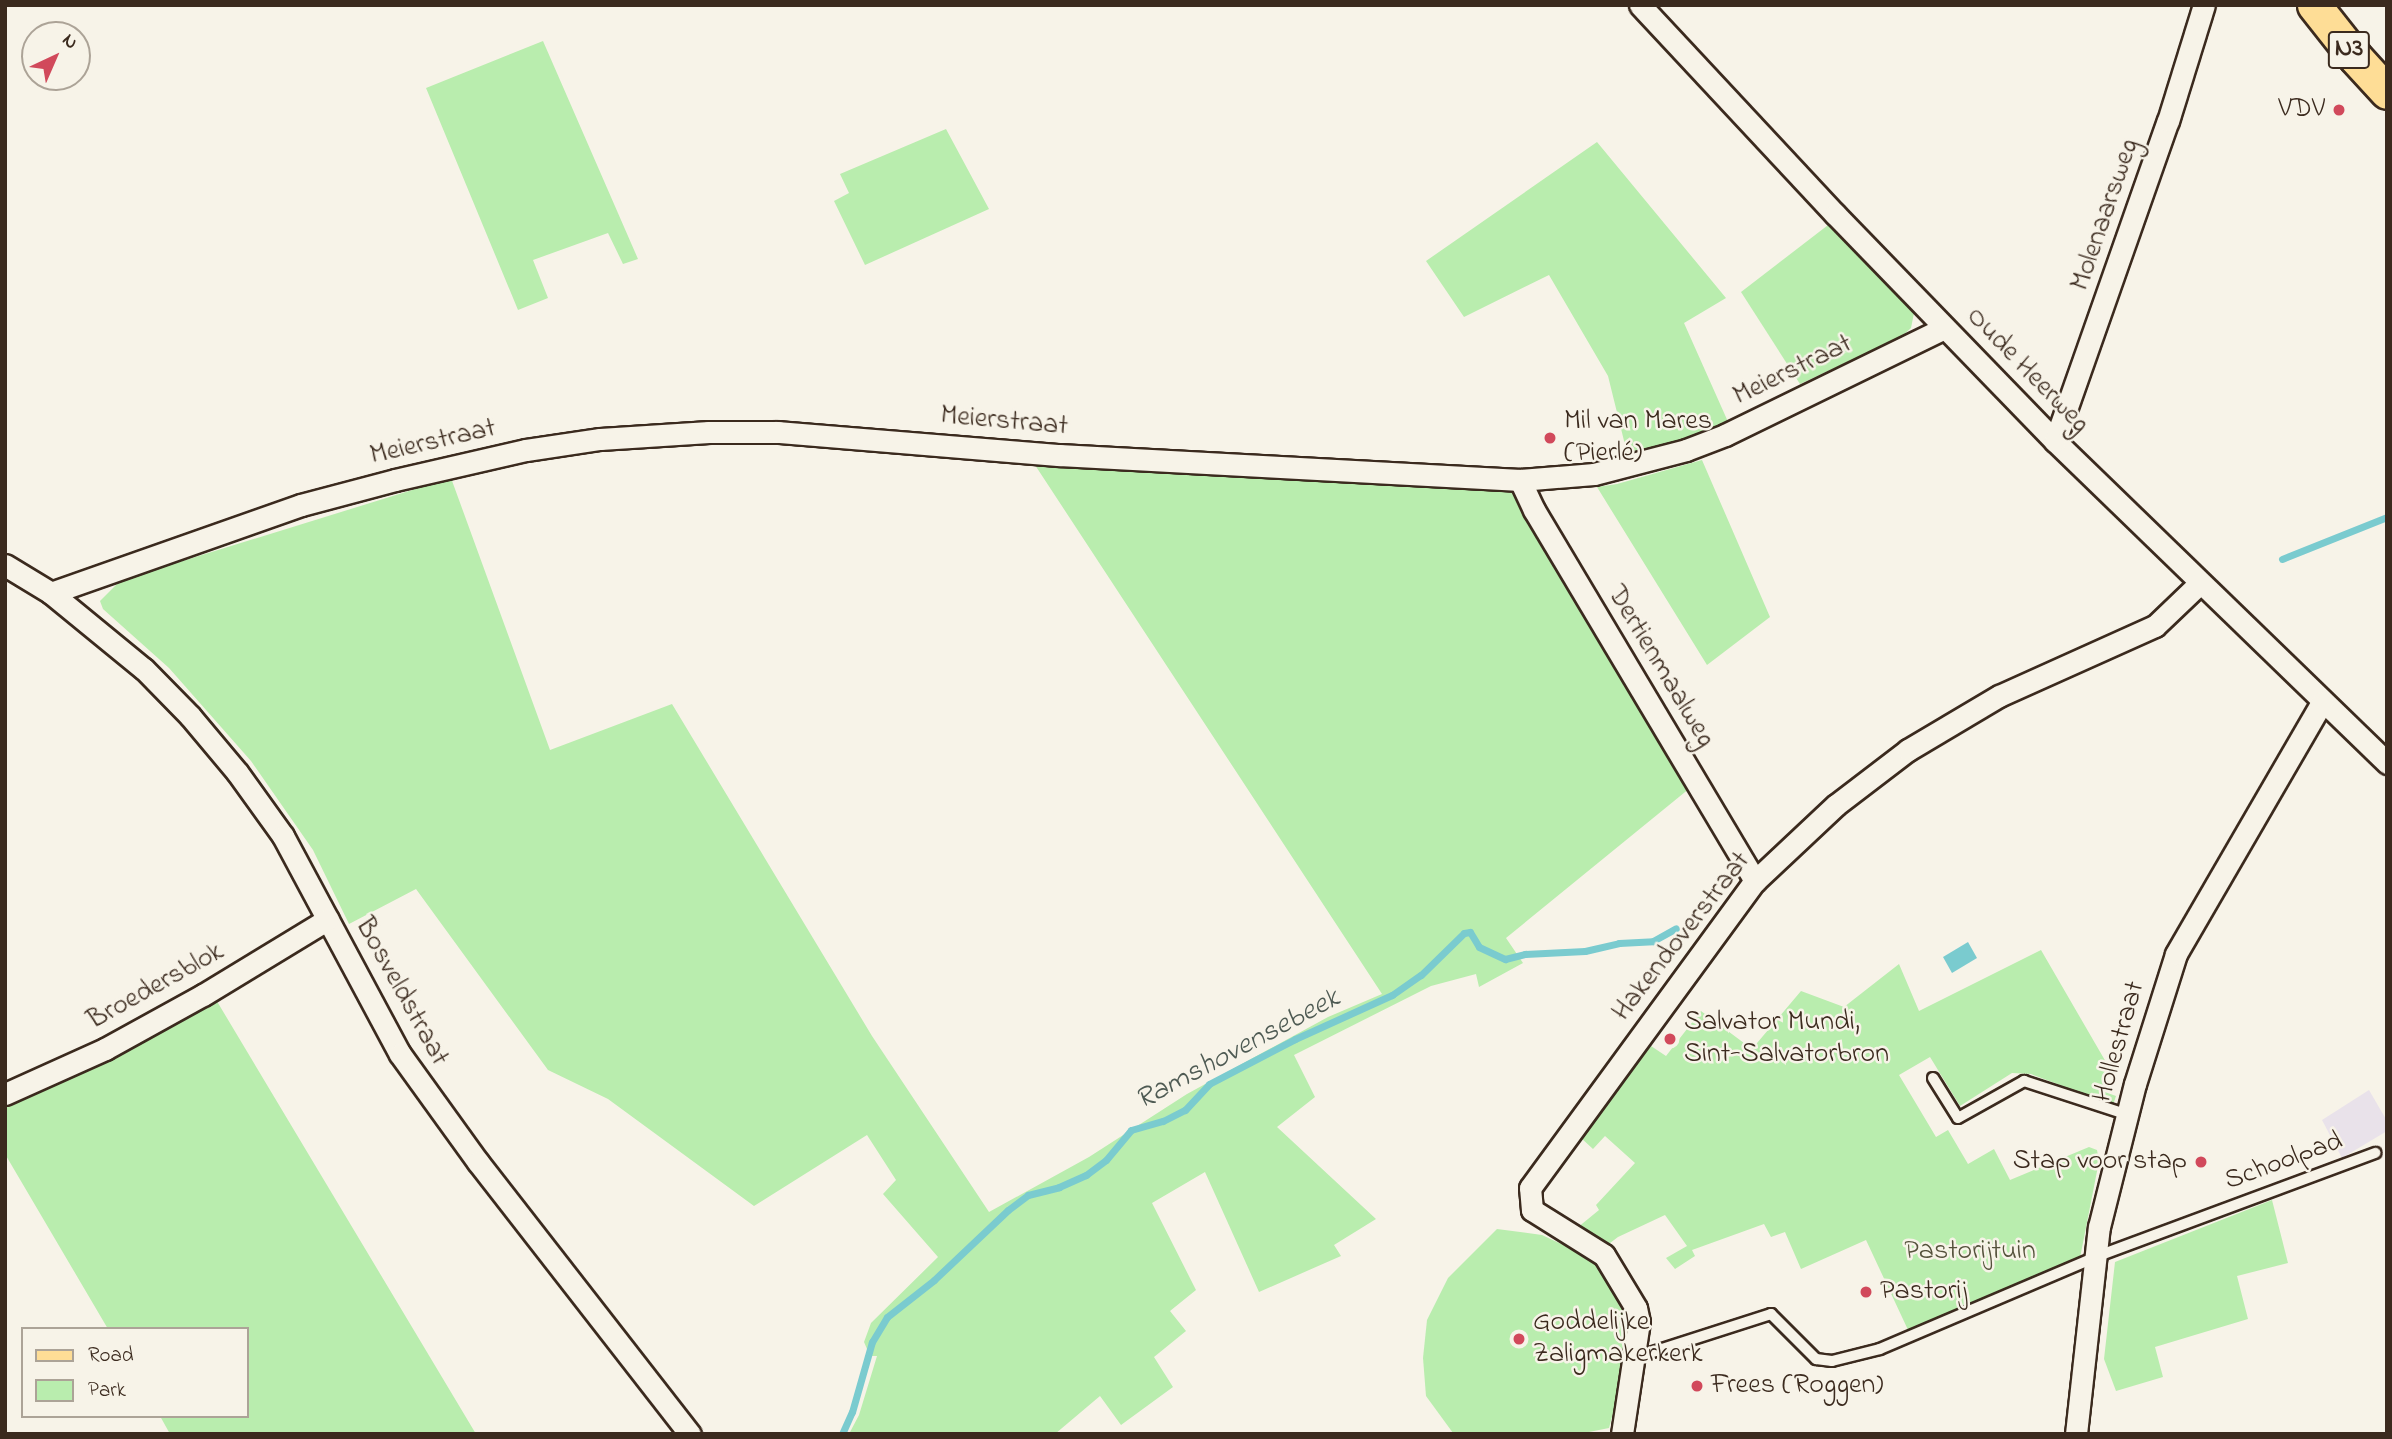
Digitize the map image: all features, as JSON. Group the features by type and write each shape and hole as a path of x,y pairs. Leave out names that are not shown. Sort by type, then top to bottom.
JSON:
{"main road":[{"name":"N3","path":"2314,5 2354,57 2387,92"},
{"name":"N3","path":"2338,5 2387,79"}],"street":[{"name":"Oude Heerweg","path":"1640,5 2055,442 2387,763"},
{"name":"Molenaarsweg","path":"2055,442 2168,121 2204,5"},
{"name":"Meierstraat","path":"51,593 301,505 500,456 600,439 778,432 1059,455 1520,480 1594,474 1686,450 1725,435 1944,328"},
{"name":"Dertienmaalweg","path":"1520,480 1534,510 1755,881"},
{"name":"Bosveldstraat","path":"5,565 51,593 144,669 190,716 237,772 283,836 400,1054 421,1085 478,1163 690,1434"},
{"name":"Hakendoverstraat","path":"1622,1434 1639,1322 1636,1308 1604,1255 1531,1210 1530,1188 1755,881 1836,805 1908,750 1999,696 2155,626 2200,583"},
{"name":"Hollestraat","path":"2076,1434 2098,1256 2099,1227 2128,1115 2176,954 2322,702"},
{"name":"Broedersblok","path":"5,1094 105,1049 203,995 328,919"}],"lane":[{"path":"1933,1078 1958,1118 2024,1081 2128,1115"},
{"name":"Schoolpad","path":"1634,1358 1771,1314 1816,1360 1832,1361 1880,1349 2098,1256 2375,1153"}],"shaded area":[{"path":"2369,1090 2387,1121 2387,1131 2342,1158 2322,1120"}],"green space":[{"path":"543,41 638,259 623,264 608,233 533,260 548,298 518,310 426,88"},
{"path":"946,129 989,209 865,265 834,201 849,193 840,174"},
{"path":"1597,142 1726,298 1684,323 1729,424 1628,457 1608,376 1549,275 1464,317 1426,261"},
{"path":"1832,222 1907,299 1914,313 1911,328 1901,337 1800,384 1741,292"},
{"path":"1702,460 1770,617 1707,665 1597,487"},
{"path":"1035,465 1515,492 1690,788 1506,938 1523,963 1479,987 1476,974 1431,986 1294,1055 1315,1097 1277,1127 1376,1219 1334,1245 1341,1256 1259,1292 1205,1172 1152,1203 1196,1290 1170,1311 1186,1331 1154,1357 1173,1387 1121,1425 1100,1396 1055,1434 849,1434 859,1415 877,1356 870,1356 864,1342 871,1323 938,1257 883,1194 896,1180 867,1135 754,1206 608,1099 548,1070 416,889 349,924 313,850 251,761 169,668 103,609 100,601 121,580 451,478 550,750 672,704 872,1036 989,1212 1089,1157 1187,1094 1328,1017 1382,994"},
{"name":"Pastorijtuin","path":"2041,950 2110,1069 2106,1072 2102,1091 2116,1096 2113,1105 2031,1074 2012,1073 1960,1106 1930,1057 1899,1075 1936,1137 1948,1130 1968,1164 1994,1149 2010,1180 2089,1147 2097,1150 2099,1161 2080,1258 1909,1332 1866,1240 1801,1269 1785,1232 1771,1237 1764,1224 1692,1250 1695,1256 1675,1269 1666,1258 1687,1246 1665,1215 1618,1237 1606,1246 1577,1228 1599,1210 1596,1205 1635,1163 1605,1136 1593,1149 1580,1137 1651,1046 1666,1056 1701,1011 1752,1049 1801,991 1844,1007 1899,964 1919,1011"},
{"path":"215,998 476,1434 170,1434 161,1418 248,1418 248,1327 107,1327 5,1154 5,1097"},
{"path":"2272,1200 2288,1263 2237,1276 2248,1319 2155,1347 2163,1377 2116,1391 2104,1359 2115,1262"},
{"path":"1497,1229 1542,1235 1587,1256 1599,1265 1627,1313 1624,1372 1609,1428 1579,1434 1453,1433 1426,1396 1423,1358 1427,1320 1448,1278"}],"water":[{"path":"1968,942 1977,958 1952,973 1943,957"}],"waterway":[{"name":"Ramshovensebeek","path":"2282,559 2387,517"},
{"name":"Ramshovensebeek","path":"842,1434 852,1412 872,1342 887,1317 934,1280 1008,1210 1028,1195 1059,1187 1086,1175 1106,1160 1131,1130 1163,1121 1185,1110 1209,1084 1295,1039 1392,995 1421,975 1464,933 1470,932 1479,947 1505,959 1525,954 1585,951 1619,943 1653,941 1676,928"}],"place":[{"name":"VDV","path":"2339,110"},
{"name":"Mil van Mares (Pierlé)","path":"1550,438"},
{"name":"Salvator Mundi, Sint-Salvatorbron","path":"1670,1039"},
{"name":"Stap voor stap","path":"2201,1162"},
{"name":"Pastorij","path":"1866,1292"},
{"name":"Goddelijke Zaligmakerkerk","path":"1519,1339"},
{"name":"Frees (Roggen)","path":"1697,1386"}]}
